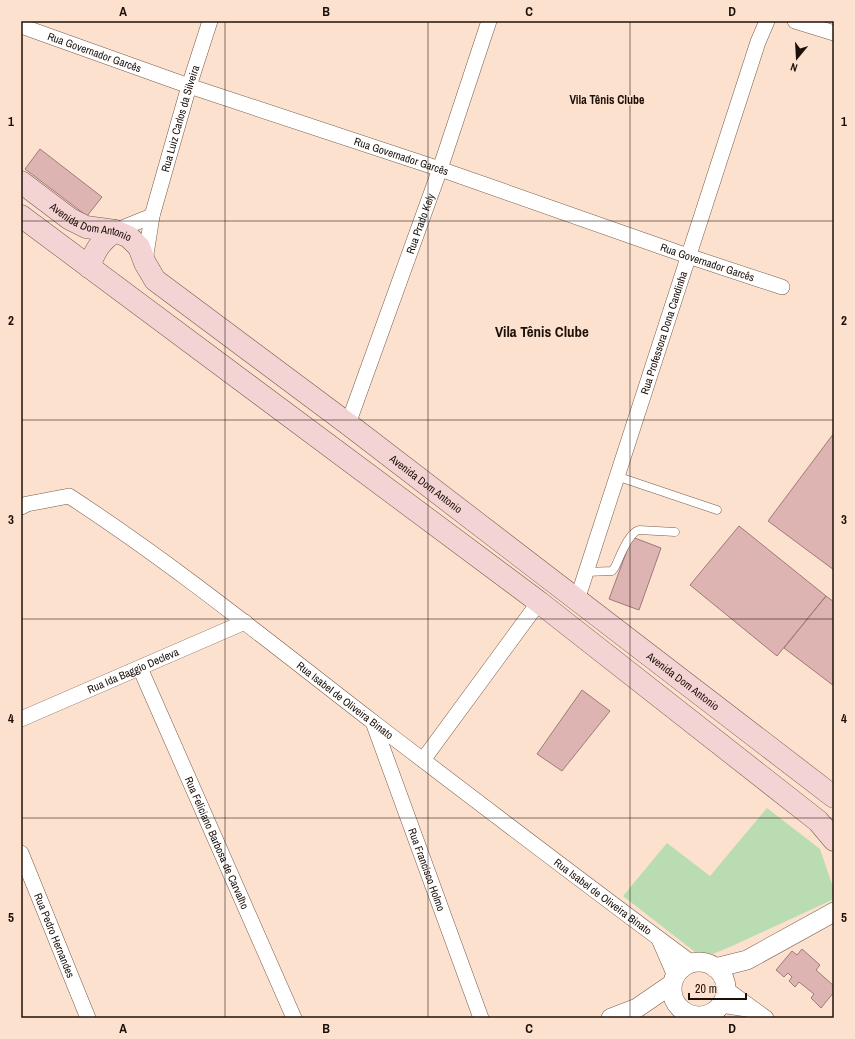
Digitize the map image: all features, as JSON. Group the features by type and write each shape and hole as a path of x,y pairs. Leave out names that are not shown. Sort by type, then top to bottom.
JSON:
{"main road":[{"name":"Avenida Dom Antonio","path":"21,182 70,219 86,227 115,231 129,237 139,247 145,263 155,280 348,424 834,797"},
{"path":"21,216 539,602 818,821 834,840"},
{"path":"90,267 94,253 103,240 115,231"},
{"path":"121,291 132,285 140,275 145,263"}],"street":[{"name":"Rua Luiz Carlos da Silveira","path":"145,263 152,216 189,86 210,21"},
{"name":"Rua Prado Kely","path":"348,424 440,169 489,21"},
{"name":"Rua Professora Dona Candinha","path":"577,600 758,42 767,21"},
{"path":"795,21 834,33"},
{"name":"Rua Governador Garcês","path":"21,26 189,86 440,169 688,256 782,287"},
{"path":"115,231 152,216"},
{"name":"Rua Isabel de Oliveira Binato","path":"21,507 27,504 69,496 111,524 245,622 373,722 692,963"},
{"path":"423,760 539,602"},
{"name":"Rua Ida Baggio Decleva","path":"21,719 245,622"},
{"name":"Rua Feliciano Barbosa de Carvalho","path":"140,668 294,1018"},
{"name":"Rua Francisco Holmo","path":"373,722 481,1018"},
{"name":"Rua Pedro Hernandes","path":"21,853 88,1018"},
{"path":"715,968 747,960 834,912"},
{"name":"Rua Isabel de Oliveira Binato","path":"659,938 674,980"},
{"path":"637,1008 683,1012 692,1016 700,1016 717,1002 747,960"},
{"path":"683,1012 674,1000 672,992 674,980 679,970 692,963 700,962 708,964 722,975 717,1002"},
{"path":"611,1018 637,1008 674,980"},
{"path":"717,1002 761,1014"}],"lane":[{"path":"616,476 717,510"},
{"path":"586,572 612,571 634,531 675,532"}],"green space":[{"path":"767,808 820,849 834,890 834,899 710,955 695,952 623,896 667,843 710,876"}],"building":[{"path":"40,149 102,197 87,216 25,169"},
{"path":"834,433 834,570 768,521"},
{"path":"739,526 826,596 777,656 690,585"},
{"path":"632,537 661,548 639,610 609,599"},
{"path":"826,596 834,602 834,686 784,648"},
{"path":"582,690 610,711 562,771 537,754"},
{"path":"802,949 820,965 816,970 834,986 834,992 821,1008 811,998 814,994 799,982 795,987 789,981 792,977 788,973 784,977 776,970 792,951 797,955"}],"district":[{"name":"Vila Tênis Clube","path":"607,100"},
{"name":"Vila Tênis Clube","path":"542,331"}]}
